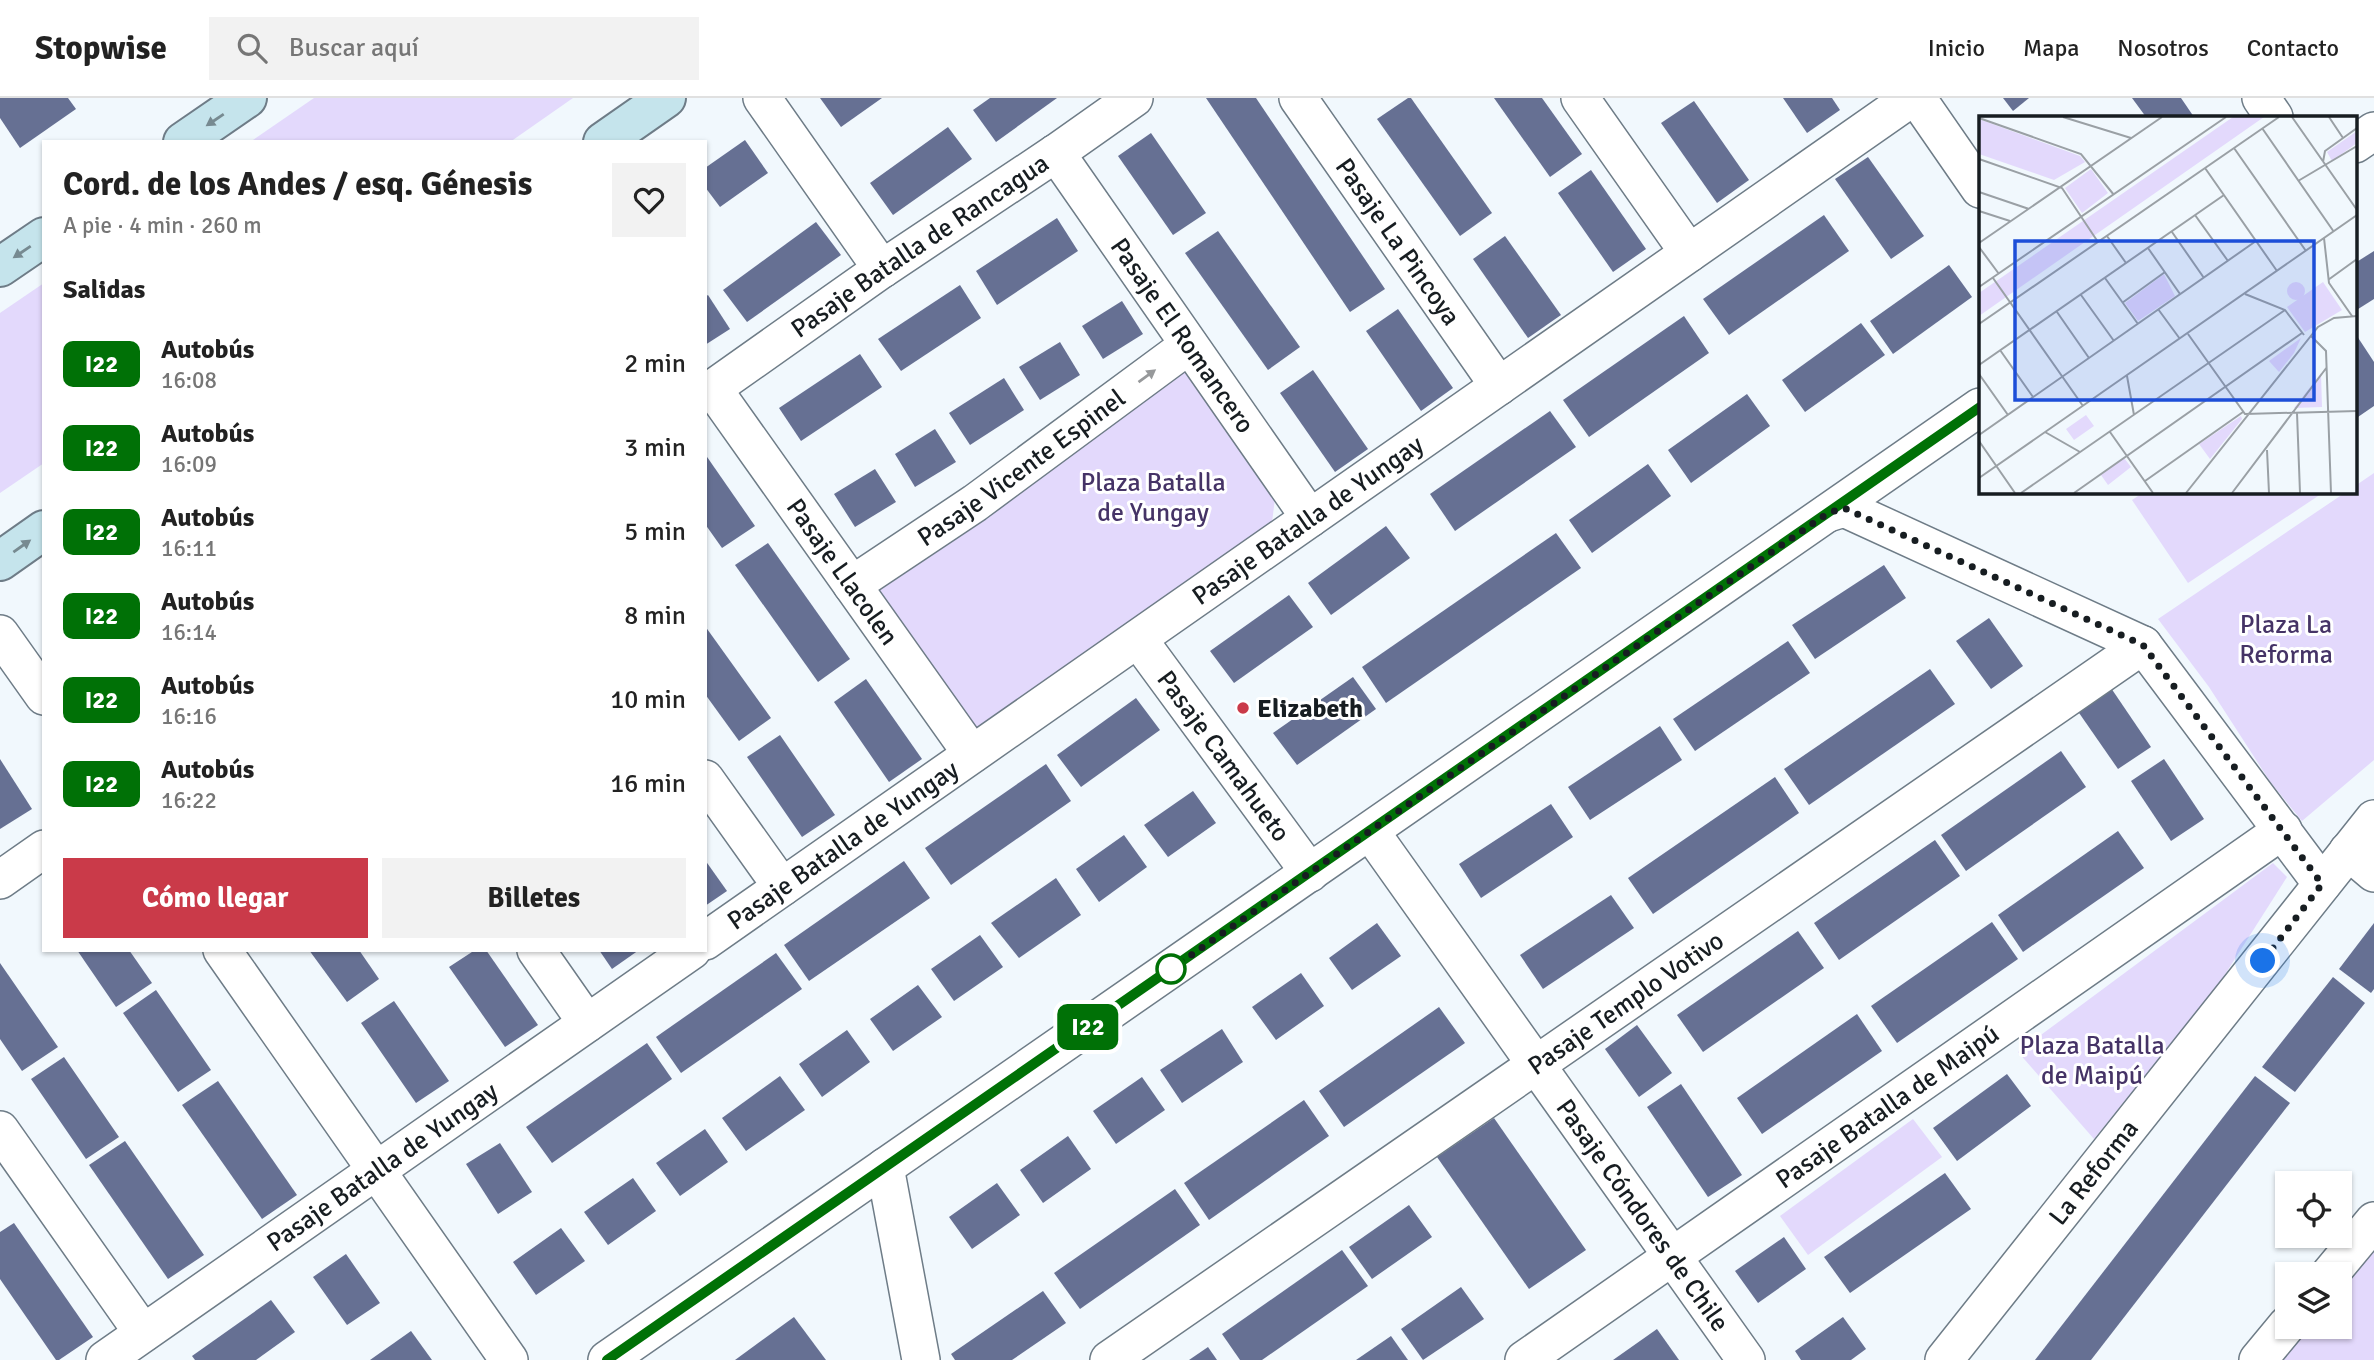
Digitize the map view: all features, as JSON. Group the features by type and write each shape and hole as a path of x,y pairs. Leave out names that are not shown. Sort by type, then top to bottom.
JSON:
{"street":[{"path":"186,140 247,98"},
{"path":"762,98 882,269"},
{"name":"Pasaje Batalla de Rancagua","path":"709,391 882,269 1134,98"},
{"name":"Pasaje La Pincoya","path":"1298,98 1499,386"},
{"path":"1580,98 1689,253"},
{"name":"Pasaje Batalla de Yungay","path":"707,940 1911,98"},
{"path":"1917,98 1979,188"},
{"path":"2261,98 2273,116"},
{"path":"606,140 661,99"},
{"path":"2356,144 2374,131"},
{"name":"Pasaje El Romancero","path":"1056,153 1310,518"},
{"path":"0,267 42,238"},
{"name":"Pasaje Vicente Espinel","path":"852,585 975,503 1189,345"},
{"name":"Pasaje Llacolen","path":"709,391 972,754"},
{"path":"607,1360 1979,408"},
{"path":"1828,513 1844,508 2143,645 2322,884"},
{"path":"0,561 42,531"},
{"path":"0,634 42,693"},
{"name":"Pasaje Camahueto","path":"1138,639 1310,873"},
{"name":"Pasaje Templo Votivo","path":"1110,1360 2143,645"},
{"path":"707,782 782,887"},
{"name":"La Reforma","path":"1944,1360 2322,884 2361,862 2374,819"},
{"name":"Pasaje Batalla de Maipú","path":"1524,1360 2283,830"},
{"name":"Pasaje Cóndores de Chile","path":"1370,831 1746,1360"},
{"path":"0,880 42,850"},
{"path":"223,952 509,1360"},
{"path":"537,952 587,1023"},
{"name":"Pasaje Batalla de Yungay","path":"105,1360 689,952"},
{"path":"0,1130 143,1333"},
{"path":"885,1167 921,1360"},
{"path":"2340,1262 2374,1221"},
{"path":"2258,1360 2275,1339"}],"green space":[{"path":"314,98 573,98 513,140 253,140"},
{"path":"42,284 42,464 0,493 0,313"},
{"name":"Plaza Batalla de Yungay","path":"1183,358 1276,490 1271,531 973,731 870,585"},
{"name":"Plaza La Reforma","path":"2374,473 2374,760 2302,821 2271,783 2209,687 2158,619 2343,494 2356,494 2356,485"},
{"path":"2141,494 2321,494 2188,583 2132,500"},
{"name":"Plaza Batalla de Maipú","path":"2273,863 2287,877 2217,987 2094,1139 2018,1052"},
{"path":"1913,1119 1942,1157 1808,1255 1780,1216"},
{"path":"2374,1220 2374,1360 2266,1360 2283,1339 2352,1339 2352,1262 2348,1262"}],"building":[{"path":"0,98 68,98 76,109 20,148 0,118"},
{"path":"820,98 882,98 841,127"},
{"path":"990,98 1057,98 996,142 973,110"},
{"path":"1206,98 1256,98 1385,289 1350,312"},
{"path":"1411,98 1492,213 1460,236 1377,119"},
{"path":"1494,98 1542,98 1582,154 1550,177"},
{"path":"1783,98 1832,98 1840,110 1807,133"},
{"path":"2003,98 2029,98 2013,111"},
{"path":"2132,98 2181,98 2193,116 2145,116"},
{"path":"1694,101 1749,180 1717,203 1661,123"},
{"path":"948,127 972,159 893,215 870,183"},
{"path":"1151,133 1206,213 1173,235 1118,156"},
{"path":"745,140 768,173 720,207 707,190 707,167"},
{"path":"1868,157 1924,236 1891,259 1835,179"},
{"path":"1591,170 1646,249 1613,272 1558,193"},
{"path":"1824,215 1849,251 1729,335 1703,299"},
{"path":"1057,218 1078,251 997,305 976,271"},
{"path":"816,222 841,255 747,322 723,290"},
{"path":"1218,231 1300,347 1268,370 1185,253"},
{"path":"1505,236 1561,315 1528,338 1473,259"},
{"path":"2374,251 2374,299 2356,310 2356,262"},
{"path":"1949,265 1972,297 1893,354 1870,321"},
{"path":"960,285 981,318 901,371 878,339"},
{"path":"707,296 730,329 707,344"},
{"path":"1122,301 1143,334 1103,359 1082,326"},
{"path":"1398,309 1453,388 1421,411 1366,331"},
{"path":"1684,316 1709,353 1589,437 1563,400"},
{"path":"1861,323 1885,355 1805,412 1782,380"},
{"path":"2356,335 2374,362 2374,406 2356,418"},
{"path":"1060,342 1080,375 1040,400 1019,367"},
{"path":"860,354 882,387 801,441 779,408"},
{"path":"1313,370 1368,449 1335,472 1280,393"},
{"path":"1004,378 1024,410 970,445 949,413"},
{"path":"1747,394 1770,426 1691,483 1668,450"},
{"path":"1550,411 1576,447 1455,531 1430,494"},
{"path":"935,429 956,462 915,487 895,454"},
{"path":"707,457 755,526 722,548 707,527"},
{"path":"1648,464 1671,496 1592,553 1569,520"},
{"path":"875,469 896,502 855,527 834,494"},
{"path":"1386,526 1410,558 1331,615 1308,583"},
{"path":"1556,533 1581,568 1386,703 1362,667"},
{"path":"768,543 850,659 818,682 735,565"},
{"path":"1884,565 1906,598 1815,659 1792,625"},
{"path":"1289,595 1313,627 1234,683 1210,651"},
{"path":"1989,618 2023,666 1991,689 1956,641"},
{"path":"707,629 771,718 739,741 707,697"},
{"path":"1788,641 1810,673 1695,751 1673,719"},
{"path":"1930,669 1955,704 1809,805 1784,769"},
{"path":"1353,677 1376,709 1297,765 1273,733"},
{"path":"866,679 922,759 889,782 834,702"},
{"path":"2111,688 2151,747 2118,769 2077,710"},
{"path":"1136,698 1160,730 1081,787 1057,755"},
{"path":"1660,726 1682,760 1590,820 1568,787"},
{"path":"780,735 835,815 802,837 747,757"},
{"path":"2061,751 2086,787 1966,871 1941,835"},
{"path":"0,759 32,809 0,829"},
{"path":"2164,759 2204,819 2171,841 2131,781"},
{"path":"1046,764 1071,801 951,885 925,848"},
{"path":"1775,777 1799,813 1653,914 1628,878"},
{"path":"1193,791 1216,823 1168,857 1144,825"},
{"path":"1551,804 1573,837 1481,898 1459,864"},
{"path":"2118,831 2144,868 2023,952 1998,915"},
{"path":"1124,835 1147,867 1099,902 1076,869"},
{"path":"1935,840 1960,876 1839,960 1814,923"},
{"path":"904,861 930,898 809,981 784,945"},
{"path":"707,863 727,891 707,905"},
{"path":"1056,878 1081,915 1019,958 991,923"},
{"path":"1611,895 1634,928 1543,989 1520,955"},
{"path":"1992,922 2018,959 1897,1043 1871,1006"},
{"path":"1377,923 1401,956 1352,990 1329,958"},
{"path":"2374,923 2374,989 2371,993 2339,969"},
{"path":"1798,931 1824,968 1703,1052 1677,1015"},
{"path":"980,935 1003,967 954,1001 931,969"},
{"path":"78,952 130,952 152,983 116,1007"},
{"path":"310,952 360,952 379,979 347,1002"},
{"path":"472,952 487,952 538,1025 505,1047 449,967"},
{"path":"600,952 636,952 612,969"},
{"path":"776,953 802,989 681,1073 656,1037"},
{"path":"0,963 58,1047 22,1071 0,1039"},
{"path":"1301,973 1324,1006 1276,1040 1252,1007"},
{"path":"2333,977 2365,1003 2295,1092 2262,1067"},
{"path":"918,985 942,1017 893,1051 870,1019"},
{"path":"156,990 211,1070 178,1092 123,1013"},
{"path":"394,1001 449,1081 416,1103 361,1023"},
{"path":"1439,1007 1465,1043 1344,1127 1319,1091"},
{"path":"1857,1014 1882,1051 1762,1134 1737,1098"},
{"path":"1637,1025 1672,1073 1639,1097 1605,1049"},
{"path":"1222,1029 1243,1062 1182,1103 1160,1070"},
{"path":"847,1030 870,1062 822,1097 799,1064"},
{"path":"647,1043 672,1079 552,1163 526,1127"},
{"path":"64,1057 119,1137 86,1159 31,1079"},
{"path":"2007,1074 2031,1106 1957,1161 1933,1128"},
{"path":"780,1076 805,1110 746,1151 722,1118"},
{"path":"2255,1076 2290,1103 2091,1360 2035,1360"},
{"path":"1142,1077 1165,1110 1116,1144 1093,1111"},
{"path":"218,1081 297,1195 262,1219 182,1105"},
{"path":"1681,1084 1742,1175 1708,1197 1647,1107"},
{"path":"1304,1100 1329,1136 1209,1220 1184,1183"},
{"path":"1494,1118 1586,1250 1529,1289 1437,1157"},
{"path":"705,1129 728,1162 680,1196 656,1163"},
{"path":"1068,1136 1091,1169 1043,1203 1020,1170"},
{"path":"125,1141 204,1255 168,1279 89,1165"},
{"path":"500,1143 532,1192 498,1214 466,1164"},
{"path":"1945,1173 1971,1209 1850,1293 1824,1257"},
{"path":"633,1178 656,1211 608,1245 584,1212"},
{"path":"997,1183 1020,1215 972,1249 949,1217"},
{"path":"1175,1189 1200,1225 1080,1309 1054,1273"},
{"path":"1409,1205 1432,1237 1372,1279 1349,1247"},
{"path":"14,1223 93,1337 59,1360 56,1360 0,1279 0,1232"},
{"path":"561,1228 585,1261 536,1295 513,1262"},
{"path":"1784,1237 1806,1269 1758,1303 1735,1271"},
{"path":"1342,1250 1368,1286 1262,1360 1240,1360 1222,1334"},
{"path":"346,1254 380,1303 347,1325 313,1277"},
{"path":"1461,1287 1484,1319 1423,1360 1401,1329"},
{"path":"1043,1291 1066,1323 1012,1360 955,1360 951,1354"},
{"path":"271,1300 295,1332 256,1360 195,1360 192,1356"},
{"path":"794,1317 826,1360 735,1360"},
{"path":"1843,1317 1866,1349 1851,1360 1801,1360 1795,1351"},
{"path":"1657,1329 1679,1360 1613,1360"},
{"path":"411,1331 432,1360 370,1360"},
{"path":"1391,1336 1408,1360 1356,1360"},
{"path":"1208,1347 1217,1360 1189,1360"}],"bus line":[{"name":"I22","path":"607,1360 1979,408"}],"place":[{"name":"Elizabeth","path":"1243,708"}],"route":[{"path":"1171,969 1828,513 1844,508 2143,645 2322,884 2263,961"}]}
